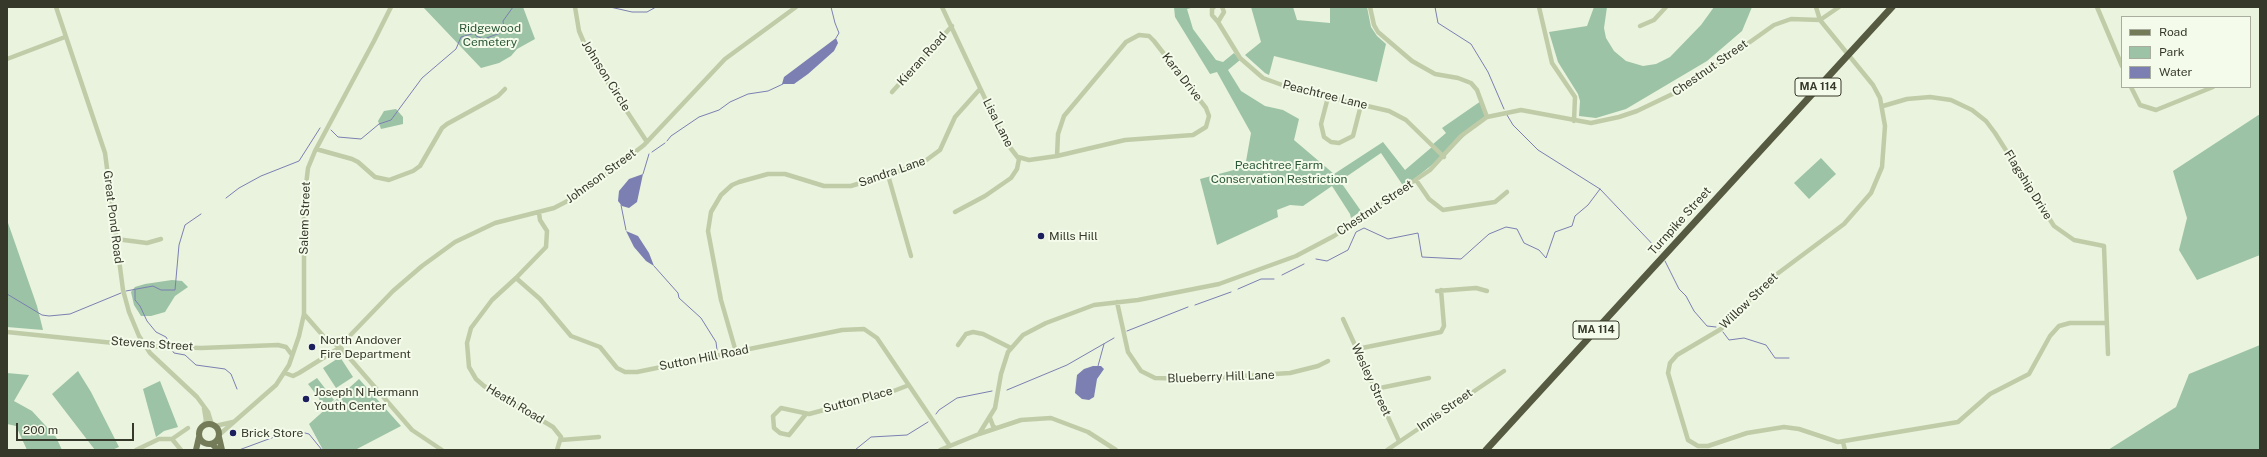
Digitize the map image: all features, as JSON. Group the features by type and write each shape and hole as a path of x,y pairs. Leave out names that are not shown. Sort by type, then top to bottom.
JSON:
{"highway":[{"name":"Turnpike Street","path":"1486,450 1892,7"}],"main road":[{"path":"196,450 202,427 214,426 219,436 222,450"},
{"path":"201,450 219,436"},
{"path":"199,437 204,443 210,444 218,450"}],"street":[{"name":"Great Pond Road","path":"56,7 104,153 123,292 133,322 145,346 196,397 204,407 214,426"},
{"name":"Salem Street","path":"285,373 299,336 304,314 304,197 308,168 316,149 374,42 391,7"},
{"name":"Johnson Circle","path":"575,7 580,34 588,52 647,142"},
{"name":"Johnson Street","path":"285,373 293,376 340,347 386,298 446,248 466,236 495,222 538,213 562,204 578,195 647,142 724,59 796,7"},
{"name":"Lisa Lane","path":"942,7 1005,141 1018,157 1017,169 1011,178 985,196 955,212"},
{"name":"Peachtree Lane","path":"1214,7 1212,9 1212,14 1240,58 1263,78 1293,89 1390,111 1406,120 1444,157"},
{"path":"1218,22 1224,12 1222,7"},
{"path":"1370,7 1374,25 1378,32 1412,61 1444,78 1458,78 1471,83 1477,90 1487,117"},
{"path":"1539,7 1552,64 1576,97 1574,121"},
{"path":"1640,26 1654,20 1666,7"},
{"path":"1816,7 1820,20 1839,7"},
{"path":"2097,7 2121,64"},
{"name":"Chestnut Street","path":"979,434 990,418 997,404 1004,364 1011,348 1023,335 1046,322 1086,308 1209,286 1296,256 1328,240 1430,170 1444,157 1462,136 1487,117 1512,110 1527,110 1574,121 1598,122 1637,111 1685,88 1774,25 1791,19 1820,20"},
{"name":"Willow Street","path":"1820,20 1873,85 1883,106 1885,143 1882,167 1875,186 1863,205 1844,224 1773,277 1726,325 1677,355 1668,367 1686,436 1693,444 1708,446 1747,432 1778,427 1795,428 1832,441 1843,442 1958,422 1990,394 2029,374 2035,367 2050,336 2059,326 2070,323 2107,323"},
{"name":"Kieran Road","path":"892,92 952,26"},
{"name":"Kara Drive","path":"1018,157 1029,160 1057,156 1125,140 1193,135 1206,127 1210,116 1206,108 1154,41 1144,35 1134,36 1108,62 1064,116 1058,134 1057,156"},
{"path":"7,59 65,37"},
{"path":"2132,88 2140,105 2156,110 2211,88"},
{"path":"316,149 352,159 358,162 375,177 389,180 413,171 420,166 442,128 498,96 504,89"},
{"name":"Sandra Lane","path":"736,352 721,300 708,231 711,212 721,195 732,185 768,174 785,174 824,186 838,187 859,185 921,164 937,154 944,143 955,117 980,89"},
{"path":"1328,97 1321,124 1324,137 1331,142 1339,143 1347,141 1353,136 1361,105"},
{"name":"Flagship Drive","path":"1883,106 1913,98 1940,98 1964,106 1986,121 2000,140 2054,226 2074,240 2104,246 2108,354"},
{"path":"888,175 911,256"},
{"path":"1416,180 1429,199 1443,210 1495,202 1507,192"},
{"path":"516,278 546,247 547,231 540,220 538,213"},
{"path":"116,239 147,243 161,239"},
{"name":"Sutton Hill Road","path":"516,278 540,299 571,336 600,347 617,368 625,372 638,372 842,330 864,329 877,338 950,446"},
{"name":"Heath Road","path":"516,278 492,300 471,328 467,343 469,367 476,379 484,386 553,427 559,434 561,440"},
{"path":"1357,349 1441,332 1444,326 1439,291 1476,288 1487,291"},
{"name":"Blueberry Hill Lane","path":"1117,302 1128,352 1142,371 1155,378 1194,379 1290,373 1312,368 1328,361"},
{"path":"304,314 326,338 340,347 412,430 442,450"},
{"name":"Wesley Street","path":"1343,319 1374,390 1399,441"},
{"name":"Stevens Street","path":"7,332 145,346 174,347 278,345 286,347 292,355"},
{"path":"958,345 966,334 973,332 983,334 1011,348"},
{"name":"Innis Street","path":"1387,450 1504,371"},
{"path":"219,436 276,384 285,373"},
{"path":"1374,390 1429,378"},
{"name":"Sutton Place","path":"806,414 789,435 780,433 774,428 773,416 779,409 785,408 806,414 891,392 909,385"},
{"path":"202,427 206,421 204,407"},
{"path":"990,418 993,426 996,428"},
{"path":"940,450 996,428 1028,419 1050,418 1088,432 1116,450"},
{"path":"214,426 234,422"},
{"path":"136,450 159,439 172,439 188,428"},
{"path":"557,450 561,440 599,438"},
{"path":"172,439 181,450"},
{"path":"1843,442 1845,450"}],"green space":[{"name":"Ridgewood Cemetery","path":"423,7 523,7 535,39 517,49 511,56 499,63 481,68"},
{"name":"Peachtree Farm Conservation Restriction","path":"1174,7 1195,7 1187,9 1193,29 1216,60 1223,62 1234,53 1240,60 1228,70 1241,91 1265,106 1283,110 1299,119 1294,140 1334,174 1383,142 1405,170 1432,147 1442,157 1404,187 1381,153 1340,181 1361,211 1351,218 1332,186 1303,206 1290,205 1277,210 1278,217 1217,245 1200,179 1245,167 1251,133 1217,72 1210,74 1175,17"},
{"path":"1251,7 1293,7 1297,20 1330,23 1330,7 1367,7 1371,27 1377,36 1386,44 1377,82 1274,56 1269,75 1265,73 1245,55 1261,42"},
{"path":"1594,7 1607,7 1604,28 1606,38 1614,51 1626,61 1643,66 1656,64 1670,57 1701,25 1714,7 1752,7 1742,31 1707,61 1626,109 1596,118 1579,116 1580,101 1578,94 1558,62 1549,32 1587,26"},
{"path":"1481,101 1487,117 1476,124 1444,157 1432,145 1446,133 1442,128"},
{"path":"396,109 403,117 403,124 381,129 378,121 384,111"},
{"path":"2260,114 2260,255 2197,280 2179,250 2187,218 2173,171"},
{"path":"1821,158 1836,174 1809,199 1794,183"},
{"path":"7,220 37,306 43,330 7,327"},
{"path":"172,280 182,281 188,287 175,296 165,312 151,316 141,316 134,305 131,292 135,287"},
{"path":"2260,345 2260,450 2108,450 2176,407 2189,374"},
{"path":"340,357 353,377 336,388 323,368"},
{"path":"78,371 91,392 119,447 112,450 95,450 52,394"},
{"path":"7,373 29,375 14,401 32,411 56,437 62,450 27,450 16,426 7,424"},
{"path":"317,378 334,400 322,409 320,407 319,398 308,384"},
{"path":"359,379 401,426 355,450 323,450 309,424"},
{"path":"160,381 178,427 164,431 156,437 143,389"}],"water":[{"path":"836,38 838,43 834,51 808,74 794,84 782,84 784,77"},
{"path":"643,174 637,202 629,208 622,206 618,201 619,191 629,179"},
{"path":"626,231 638,236 649,253 654,266 646,261 634,247"},
{"path":"1093,366 1101,366 1104,369 1097,379 1094,397 1089,400 1082,399 1075,393 1077,375 1084,369"}],"waterway":[{"path":"331,130 338,137 361,139 379,124 391,120 422,78 456,49 461,37 475,33 476,36 484,39 500,33 504,28 503,21 513,7"},
{"path":"610,7 632,12 647,12 656,7"},
{"path":"831,7 839,33 836,38"},
{"path":"1435,7 1438,23 1471,44 1488,72 1504,109"},
{"path":"667,141 671,136 699,117 719,110 730,102 748,94 768,91 783,84"},
{"path":"1507,115 1513,125 1538,150 1600,189 1659,251"},
{"path":"226,198 239,188 261,176 299,161 320,128"},
{"path":"652,152 665,143"},
{"path":"643,174 649,154"},
{"path":"1316,259 1327,261 1348,250 1356,232 1364,228 1388,239 1418,233 1422,257 1461,259 1489,234 1506,227 1517,229 1524,243 1539,250 1546,258 1555,232 1572,226 1575,216 1588,205 1600,189"},
{"path":"621,205 626,230"},
{"path":"126,291 153,286 161,290 175,290 179,245 185,225 201,214"},
{"path":"1665,261 1679,289 1686,296 1694,311 1707,326 1716,327"},
{"path":"1282,275 1304,264"},
{"path":"654,266 678,293 679,298 701,318 716,342 717,350"},
{"path":"1238,289 1261,279 1274,279"},
{"path":"135,290 135,300 140,306 147,321 156,332 166,337 171,346"},
{"path":"1195,305 1231,292"},
{"path":"7,294 42,315 49,316 70,314 121,293"},
{"path":"1127,331 1188,307"},
{"path":"1723,332 1729,340 1744,338 1766,345 1775,358 1789,358"},
{"path":"1007,390 1067,365 1114,338"},
{"path":"1098,366 1104,344"},
{"path":"171,349 174,353 185,355 196,365 225,369 231,374 237,389"},
{"path":"936,414 939,410 957,398 992,391"},
{"path":"855,450 871,437 907,435 928,422"},
{"path":"239,450 293,430 309,434 322,450"}],"place":[{"name":"Mills Hill","path":"1041,236"},
{"name":"North Andover Fire Department","path":"312,347"},
{"name":"Joseph N Hermann Youth Center","path":"306,399"},
{"name":"Brick Store","path":"233,433"}]}
